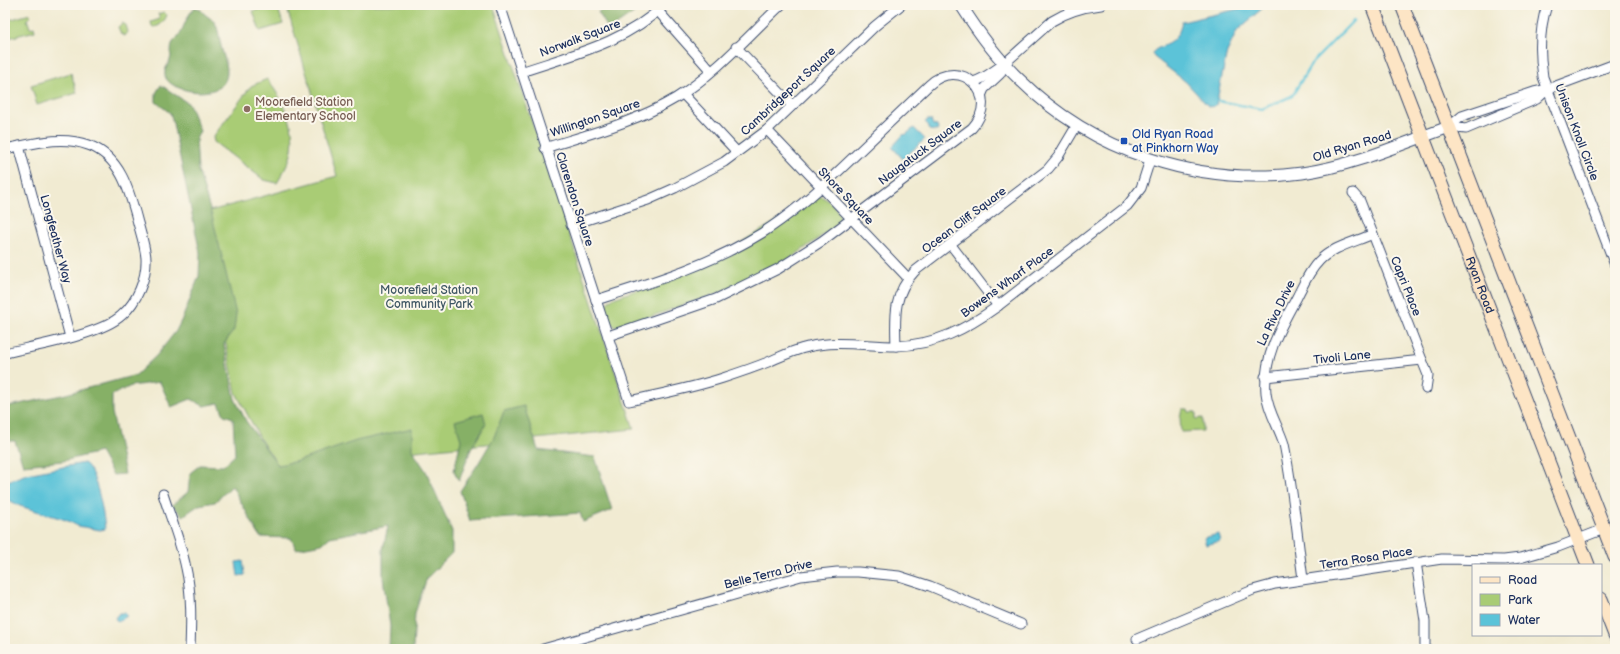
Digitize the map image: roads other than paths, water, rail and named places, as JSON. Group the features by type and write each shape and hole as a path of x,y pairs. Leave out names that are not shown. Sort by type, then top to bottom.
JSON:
{"main road":[{"name":"Ryan Road","path":"1372,5 1588,564"},
{"path":"1402,5 1615,557"},
{"path":"1602,602 1615,635"}],"street":[{"name":"Clarendon Square","path":"500,5 545,148 629,401"},
{"name":"Willington Square","path":"545,148 619,125 650,112 683,94 711,71 781,5"},
{"name":"Cambridgeport Square","path":"571,225 648,200 709,171 767,130 881,21 901,5"},
{"name":"Old Ryan Road","path":"961,5 979,32 1004,64 1033,93 1051,108 1077,125 1108,142 1150,160 1222,175 1259,176 1302,173 1335,167 1382,152 1449,127"},
{"path":"974,82 981,80 1004,64 1060,15 1072,10 1101,5"},
{"name":"Unison Knoll Circle","path":"1547,5 1541,26 1540,52 1543,77 1612,248 1615,265"},
{"name":"Norwalk Square","path":"521,72 612,41 638,27 661,8"},
{"path":"661,8 711,71"},
{"path":"736,47 792,105"},
{"path":"982,96 984,89 1000,74 1004,64"},
{"path":"1449,127 1462,116 1514,98 1548,89 1615,64"},
{"path":"596,300 684,271 724,254 762,233 822,188 940,77 950,74 965,76 974,82 980,90 982,96"},
{"path":"1449,127 1466,129 1537,99 1548,89"},
{"path":"683,94 737,152"},
{"name":"Naugatuck Square","path":"608,336 716,299 760,279 816,245 972,128 979,120 983,110 982,96"},
{"name":"Ocean Cliff Square","path":"896,346 895,315 902,287 908,278 1048,169 1058,157 1077,125"},
{"name":"Shore Square","path":"767,130 908,278"},
{"path":"5,149 58,140 71,140 89,145 107,156 116,167 129,189 144,245 146,259 144,277 138,294 126,311 114,322 106,326 70,337 5,353"},
{"name":"Longfeather Way","path":"19,146 70,337"},
{"name":"Bowens Wharf Place","path":"629,401 688,388 716,380 794,351 815,345 832,343 896,346 925,343 948,336 970,326 1127,206 1141,188 1150,160"},
{"name":"Capri Place","path":"1353,193 1360,201 1428,375 1426,389"},
{"name":"La Riva Drive","path":"1303,579 1283,443 1269,408 1265,377 1270,353 1278,333 1309,273 1319,261 1330,252 1372,234"},
{"path":"951,245 998,306"},
{"name":"Tivoli Lane","path":"1265,377 1422,360"},
{"path":"162,494 175,528 186,569 191,609 190,649"},
{"name":"Terra Rosa Place","path":"1137,639 1253,590 1275,584 1442,559 1509,560 1540,553 1604,529"},
{"path":"1416,562 1425,621 1425,649"},
{"name":"Belle Terra Drive","path":"543,649 560,647 801,576 837,572 858,572 900,576 930,586 1020,624"}],"water":[{"path":"1255,5 1266,5 1237,31 1227,52 1216,105 1212,107 1208,106 1186,82 1154,57 1152,53 1173,40 1178,34 1182,22"},
{"path":"927,120 931,120 933,125 937,126 937,131 929,130 929,126 925,122"},
{"path":"914,128 925,139 903,159 892,147 904,134 905,135"},
{"path":"84,463 88,467 96,483 105,529 100,530 78,526 66,520 20,506 5,498 5,482 27,474"},
{"path":"1218,534 1220,541 1206,545 1204,538"},
{"path":"243,561 245,575 238,576 236,562"},
{"path":"119,613 125,613 127,616 118,622 115,618"}],"waterway":[{"path":"1218,101 1262,109 1292,96 1312,63 1353,21"}],"place":[{"name":"Moorefield Station Elementary School","path":"247,109"},
{"name":"Old Ryan Road at Pinkhorn Way","path":"1124,141"}],"park label":[{"name":"Moorefield Station Community Park","path":"429,297"}]}
